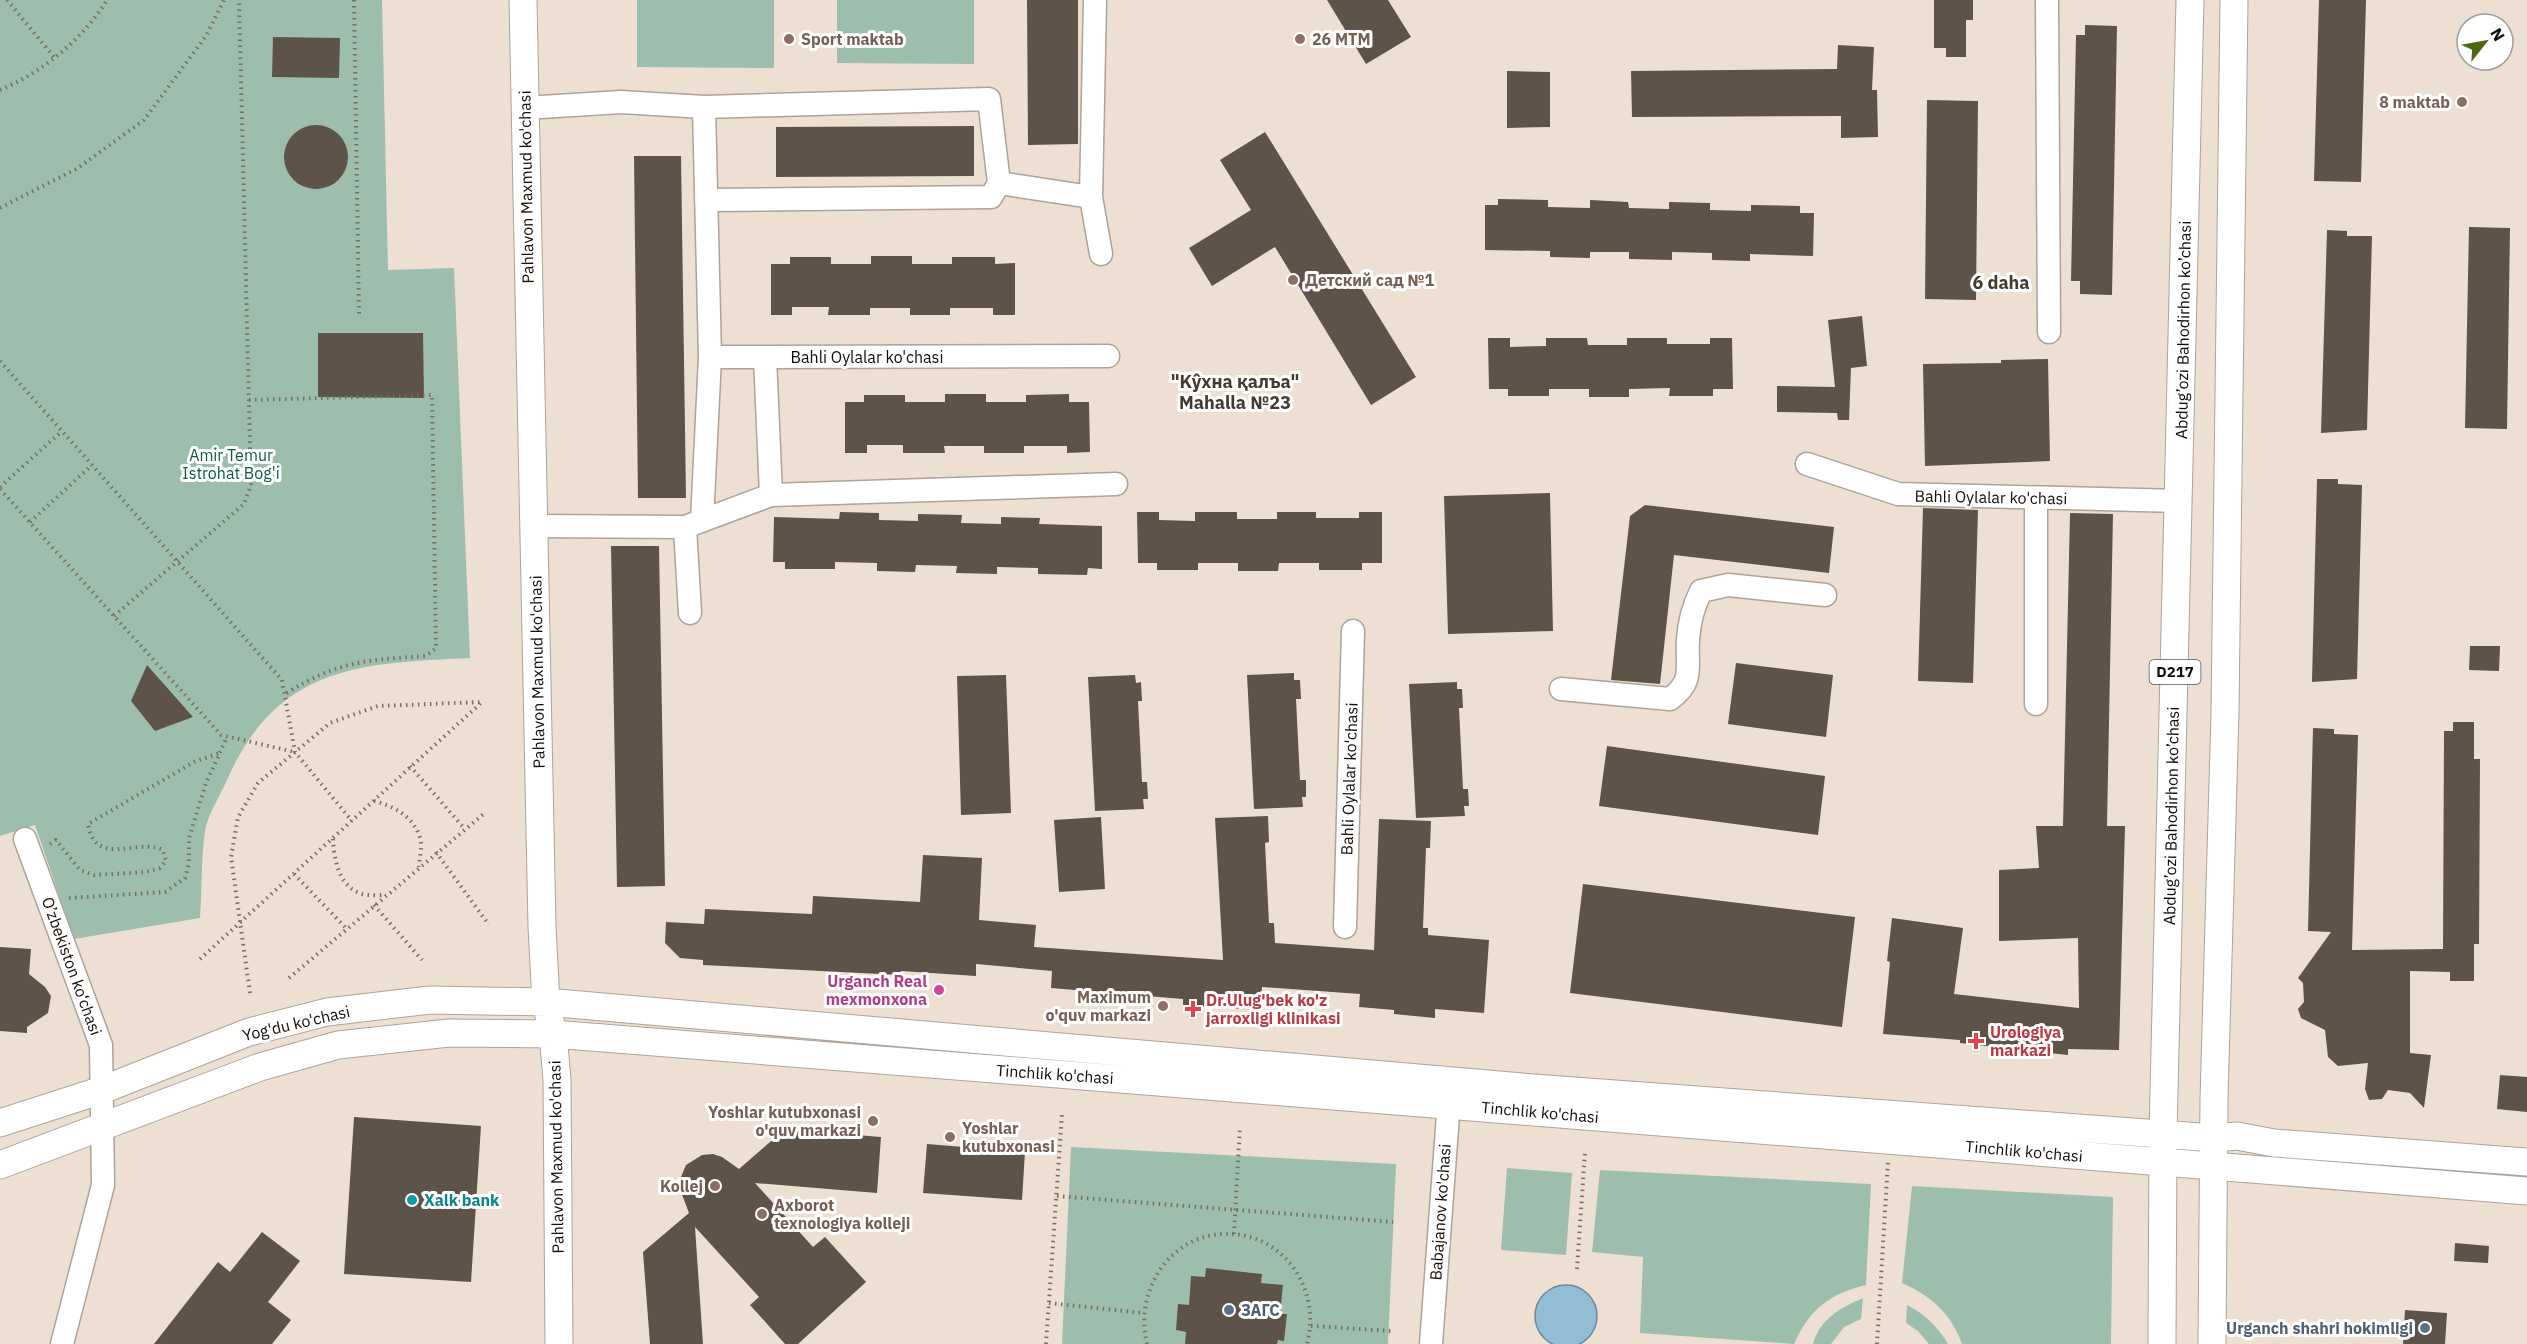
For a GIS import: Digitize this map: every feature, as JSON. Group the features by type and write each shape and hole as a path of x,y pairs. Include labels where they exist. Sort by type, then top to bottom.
{"main road":[{"name":"Pahlavon Maxmud ko'chasi","path":"523,0 534,526 558,1003 553,1034 557,1080 559,1344"},
{"name":"Abdug’ozi Bahodirhon ko’chasi","path":"2162,1344 2163,1134 2190,0"},
{"path":"2212,1344 2213,1167 2225,712 2234,0"},
{"name":"Yog'du ko'chasi","path":"0,1123 102,1090 249,1032 327,1012 430,1000 558,1003"},
{"name":"Tinchlik ko'chasi","path":"558,1003 1450,1093 1889,1140 2527,1191"},
{"name":"Yog'du ko'chasi","path":"0,1165 260,1067 338,1046 449,1033 553,1034"},
{"name":"Tinchlik ko'chasi","path":"553,1034 1450,1093 2214,1138 2237,1136 2274,1143 2527,1162"}],"street":[{"path":"1095,0 1091,197 1101,254"},
{"path":"2047,0 2049,332"},
{"path":"525,108 621,102 704,107 989,99 999,183 991,197 706,200"},
{"path":"690,613 693,524 710,357 704,107"},
{"path":"999,183 1091,197"},
{"name":"Bahli Oylalar ko'chasi","path":"710,357 1108,356"},
{"path":"765,357 771,495"},
{"name":"Bahli Oylalar ko'chasi","path":"1807,464 1898,494 2179,501"},
{"path":"534,526 693,524 771,495 1116,484"},
{"path":"2036,498 2036,704"},
{"path":"1561,689 1670,699 1683,690 1688,675 1688,640 1692,609 1701,591 1728,585 1825,595"},
{"name":"Bahli Oylalar ko'chasi","path":"1345,927 1353,631"},
{"name":"O’zbekiston ko‘chasi","path":"26,839 98,1037 102,1090 103,1185 62,1344"},
{"name":"Babajanov ko'chasi","path":"1431,1344 1450,1093"}],"path":[{"path":"7,0 54,57"},
{"path":"0,90 14,84 54,57 92,24 107,0"},
{"path":"0,208 78,168 144,120 206,36 224,0"},
{"path":"114,616 244,504 251,485 239,0"},
{"path":"354,0 359,315"},
{"path":"0,361 282,680 295,752 352,821"},
{"path":"249,400 432,395 436,648 426,656 348,664 316,675 285,694"},
{"path":"62,431 0,488 221,735 295,752"},
{"path":"30,522 92,465"},
{"path":"200,959 239,925 410,766 483,702 378,706 330,723 258,783 238,817 231,857 239,925 250,993"},
{"path":"62,894 68,898 165,892 185,878 189,863 189,837 206,783 227,736"},
{"path":"48,849 50,842 57,840 80,870 94,875 146,872 160,868 166,861 163,850 155,846 110,850 99,846 88,824 195,762 220,753"},
{"path":"410,766 464,828"},
{"path":"374,800 392,806 410,819 421,840 419,867"},
{"path":"290,978 464,828 486,812"},
{"path":"333,838 334,858 342,880 362,894 386,895"},
{"path":"436,852 489,925"},
{"path":"294,874 346,929"},
{"path":"374,905 422,960"},
{"path":"1046,1344 1062,1114"},
{"path":"1234,1234 1240,1127"},
{"path":"1877,1344 1889,1140"},
{"path":"1577,1269 1585,1152"},
{"path":"1056,1196 1393,1222"},
{"path":"1147,1344 1143,1313 1149,1287 1162,1264 1182,1247 1207,1236 1234,1234 1260,1241 1283,1255 1300,1276 1310,1301 1311,1326 1307,1344"},
{"path":"1049,1303 1143,1313"},
{"path":"1311,1326 1392,1332"}],"green space":[{"name":"Amir Temur Istrohat Bog'i","path":"0,0 382,0 388,270 454,268 470,658 392,663 358,669 326,678 297,693 270,714 247,742 211,812 205,831 200,918 74,939 35,825 0,836"},
{"path":"637,0 774,0 774,68 637,67"},
{"path":"837,0 974,0 974,64 837,63"},
{"path":"1071,1147 1396,1164 1388,1344 1062,1344"},
{"path":"1507,1168 1572,1173 1566,1255 1501,1250"},
{"path":"1600,1170 1871,1184 1866,1285 1841,1293 1822,1305 1807,1321 1794,1344 1640,1333 1643,1257 1592,1252"},
{"path":"1912,1186 2113,1197 2111,1344 1962,1344 1952,1323 1939,1307 1902,1283"},
{"path":"1863,1298 1861,1319 1844,1327 1831,1344 1813,1344 1816,1335 1832,1315"},
{"path":"1907,1305 1930,1322 1948,1344 1929,1344 1918,1331 1906,1323"}],"water":[{"path":"1566,1285 1583,1290 1588,1294 1592,1299 1597,1316 1592,1333 1588,1338 1583,1342 1566,1347 1549,1342 1544,1338 1540,1333 1535,1316 1540,1299 1544,1294 1549,1290"}],"building":[{"path":"1027,0 1078,0 1078,144 1028,145"},
{"path":"1327,0 1388,0 1411,37 1366,64"},
{"path":"1934,0 1973,0 1973,20 1966,20 1966,57 1946,57 1946,48 1934,48"},
{"path":"2319,0 2366,0 2361,182 2314,181"},
{"path":"2085,25 2117,26 2112,295 2080,294 2080,281 2071,281 2076,35 2085,35"},
{"path":"273,37 340,38 339,78 272,77"},
{"path":"1838,45 1874,47 1872,90 1877,90 1878,137 1841,138 1841,116 1632,117 1631,71 1837,69"},
{"path":"1507,71 1550,72 1550,127 1507,128"},
{"path":"1927,100 1978,101 1976,300 1925,299"},
{"path":"316,125 334,131 342,139 348,157 342,175 334,183 316,189 298,183 290,175 284,157 290,139 298,131"},
{"path":"974,126 974,176 776,177 776,127"},
{"path":"1265,132 1416,377 1371,405 1275,247 1212,286 1189,248 1251,210 1220,160"},
{"path":"634,156 681,156 686,498 638,498"},
{"path":"1498,199 1548,200 1548,207 1590,208 1590,200 1628,202 1629,208 1669,209 1669,202 1710,203 1710,210 1751,211 1751,205 1800,206 1800,213 1814,213 1813,256 1750,254 1750,261 1712,260 1712,253 1672,252 1672,260 1629,259 1629,252 1590,252 1590,258 1550,257 1550,251 1485,250 1485,205 1498,205"},
{"path":"2469,227 2510,228 2507,429 2465,428"},
{"path":"2327,230 2347,231 2347,236 2372,236 2367,430 2321,433"},
{"path":"871,256 912,256 912,264 952,264 952,257 995,257 995,264 1015,263 1015,315 993,315 993,308 950,308 950,315 910,315 910,308 870,308 870,315 828,315 829,307 792,307 792,315 771,315 771,264 790,264 790,257 831,257 831,264 871,264"},
{"path":"1862,316 1867,366 1851,368 1849,420 1838,420 1837,413 1777,412 1777,386 1835,387 1828,320"},
{"path":"318,333 423,333 424,398 318,397"},
{"path":"1488,338 1510,338 1510,347 1546,346 1546,338 1587,338 1588,345 1627,345 1627,338 1667,338 1667,344 1710,344 1710,338 1732,338 1733,389 1713,389 1713,396 1669,396 1670,388 1629,389 1629,397 1589,397 1589,389 1549,389 1549,396 1508,396 1508,389 1489,389"},
{"path":"2048,359 2050,461 1925,466 1923,364 2001,363 2001,360"},
{"path":"945,394 986,394 986,402 1026,402 1026,395 1069,394 1069,402 1089,402 1090,452 1067,453 1067,446 1024,446 1024,453 984,453 984,446 944,446 945,453 903,453 903,445 867,445 867,453 845,453 845,402 864,402 864,395 905,395 905,402 945,402"},
{"path":"2317,479 2338,479 2338,484 2362,485 2357,679 2312,682"},
{"path":"1550,493 1553,631 1448,634 1444,496"},
{"path":"1645,505 1834,527 1829,573 1674,555 1660,684 1611,680 1630,516"},
{"path":"1923,508 1978,510 1973,683 1918,681"},
{"path":"840,512 879,513 879,520 918,521 918,514 962,515 961,523 1001,524 1001,517 1040,518 1039,524 1102,526 1102,569 1088,568 1087,575 1038,574 1038,568 997,567 997,574 956,573 957,566 916,565 915,572 877,571 877,563 835,562 835,569 785,569 785,562 773,562 774,517 839,519"},
{"path":"1137,512 1159,512 1159,520 1195,521 1195,512 1237,512 1237,519 1277,519 1277,512 1316,512 1316,518 1359,518 1359,512 1382,512 1382,563 1362,563 1362,570 1319,570 1319,563 1279,563 1278,571 1238,571 1238,563 1198,563 1198,570 1157,570 1157,563 1138,563"},
{"path":"2070,513 2113,514 2107,826 2125,826 2119,1050 2068,1049 2068,1055 1960,1043 1960,1040 1883,1034 1892,918 1963,928 1954,994 2079,1008 2078,938 1999,941 1999,870 2039,868 2036,826 2063,826"},
{"path":"611,546 659,546 665,886 617,887"},
{"path":"2470,646 2500,646 2499,671 2469,670"},
{"path":"1736,663 1833,675 1826,737 1728,724"},
{"path":"147,665 193,717 155,731 131,701"},
{"path":"1294,673 1294,680 1300,680 1301,699 1296,699 1300,780 1306,780 1306,797 1302,797 1303,807 1254,809 1247,675"},
{"path":"1006,675 1011,813 961,815 957,676"},
{"path":"1135,675 1136,683 1141,682 1142,701 1138,701 1142,782 1147,782 1148,799 1143,799 1144,809 1095,811 1088,677"},
{"path":"1457,682 1457,689 1462,689 1463,708 1459,708 1463,789 1468,789 1469,806 1464,806 1465,816 1416,818 1409,684"},
{"path":"2453,722 2474,722 2474,759 2480,759 2479,944 2474,944 2474,981 2450,981 2450,972 2410,971 2410,1053 2431,1055 2424,1108 2410,1093 2388,1090 2382,1099 2369,1100 2365,1089 2368,1063 2338,1066 2328,1057 2325,1030 2301,1018 2298,1009 2304,1002 2303,983 2298,978 2331,932 2308,931 2313,728 2334,729 2334,734 2358,735 2352,950 2443,949 2444,731 2453,731"},
{"path":"1607,746 1825,776 1818,835 1599,806"},
{"path":"1268,816 1269,842 1265,843 1269,923 1274,923 1275,943 1374,950 1379,819 1431,821 1430,848 1426,848 1423,928 1428,928 1428,935 1489,940 1484,1013 1435,1009 1435,1018 1394,1014 1394,1010 1359,1007 1360,994 1262,987 1261,1010 1183,1005 1183,999 1051,988 1052,971 976,964 976,976 901,971 900,975 703,965 703,960 680,958 665,943 666,922 704,924 705,909 812,914 813,896 920,902 923,855 982,858 979,920 1036,925 1034,947 1223,960 1215,818"},
{"path":"1101,817 1105,889 1059,892 1054,820"},
{"path":"1583,884 1855,917 1842,1027 1570,993"},
{"path":"0,947 31,949 29,974 45,987 51,996 48,1013 27,1027 27,1033 0,1031"},
{"path":"2500,1075 2527,1077 2527,1112 2497,1109"},
{"name":"Xalk bank","path":"354,1117 481,1126 471,1282 344,1274"},
{"path":"785,1129 881,1137 877,1193 755,1183 813,1247 825,1237 866,1282 798,1344 785,1344 750,1305 759,1297 695,1227 703,1344 650,1344 643,1252 689,1213 678,1184 686,1165 702,1155 713,1154 722,1157 739,1169"},
{"path":"927,1144 1025,1152 1022,1200 923,1193"},
{"path":"262,1232 300,1261 268,1302 291,1320 272,1344 154,1344 218,1262 230,1272"},
{"path":"2455,1243 2489,1246 2488,1263 2454,1261"},
{"name":"ЗАГС","path":"1206,1268 1262,1274 1261,1283 1283,1285 1280,1314 1287,1314 1284,1341 1278,1340 1277,1344 1185,1344 1186,1332 1176,1330 1178,1304 1189,1305 1191,1276 1205,1277"},
{"name":"Urganch shahri hokimligi","path":"2405,1310 2447,1313 2445,1344 2403,1344"}],"place":[{"name":"Sport maktab","path":"789,39"},
{"name":"26 MTM","path":"1300,39"},
{"name":"8 maktab","path":"2462,102"},
{"name":"Детский сад №1","path":"1293,280"},
{"name":"Urganch Real mexmonxona","path":"939,990"},
{"name":"Maximum o'quv markazi","path":"1163,1006"},
{"name":"Dr.Ulug'bek ko'z jarroxligi klinikasi","path":"1193,1009"},
{"name":"Urologiya markazi","path":"1976,1041"},
{"name":"Yoshlar kutubxonasi o'quv markazi","path":"873,1121"},
{"name":"Yoshlar kutubxonasi","path":"950,1137"},
{"name":"Kollej","path":"715,1186"},
{"name":"Xalk bank","path":"412,1200"},
{"name":"Axborot texnologiya kolleji","path":"762,1214"},
{"name":"ЗАГС","path":"1229,1310"},
{"name":"Urganch shahri hokimligi","path":"2425,1328"}],"district":[{"name":"6 daha","path":"2001,283"},
{"name":"\"Kŷхна қалъа\" Mahalla №23","path":"1235,392"}]}
